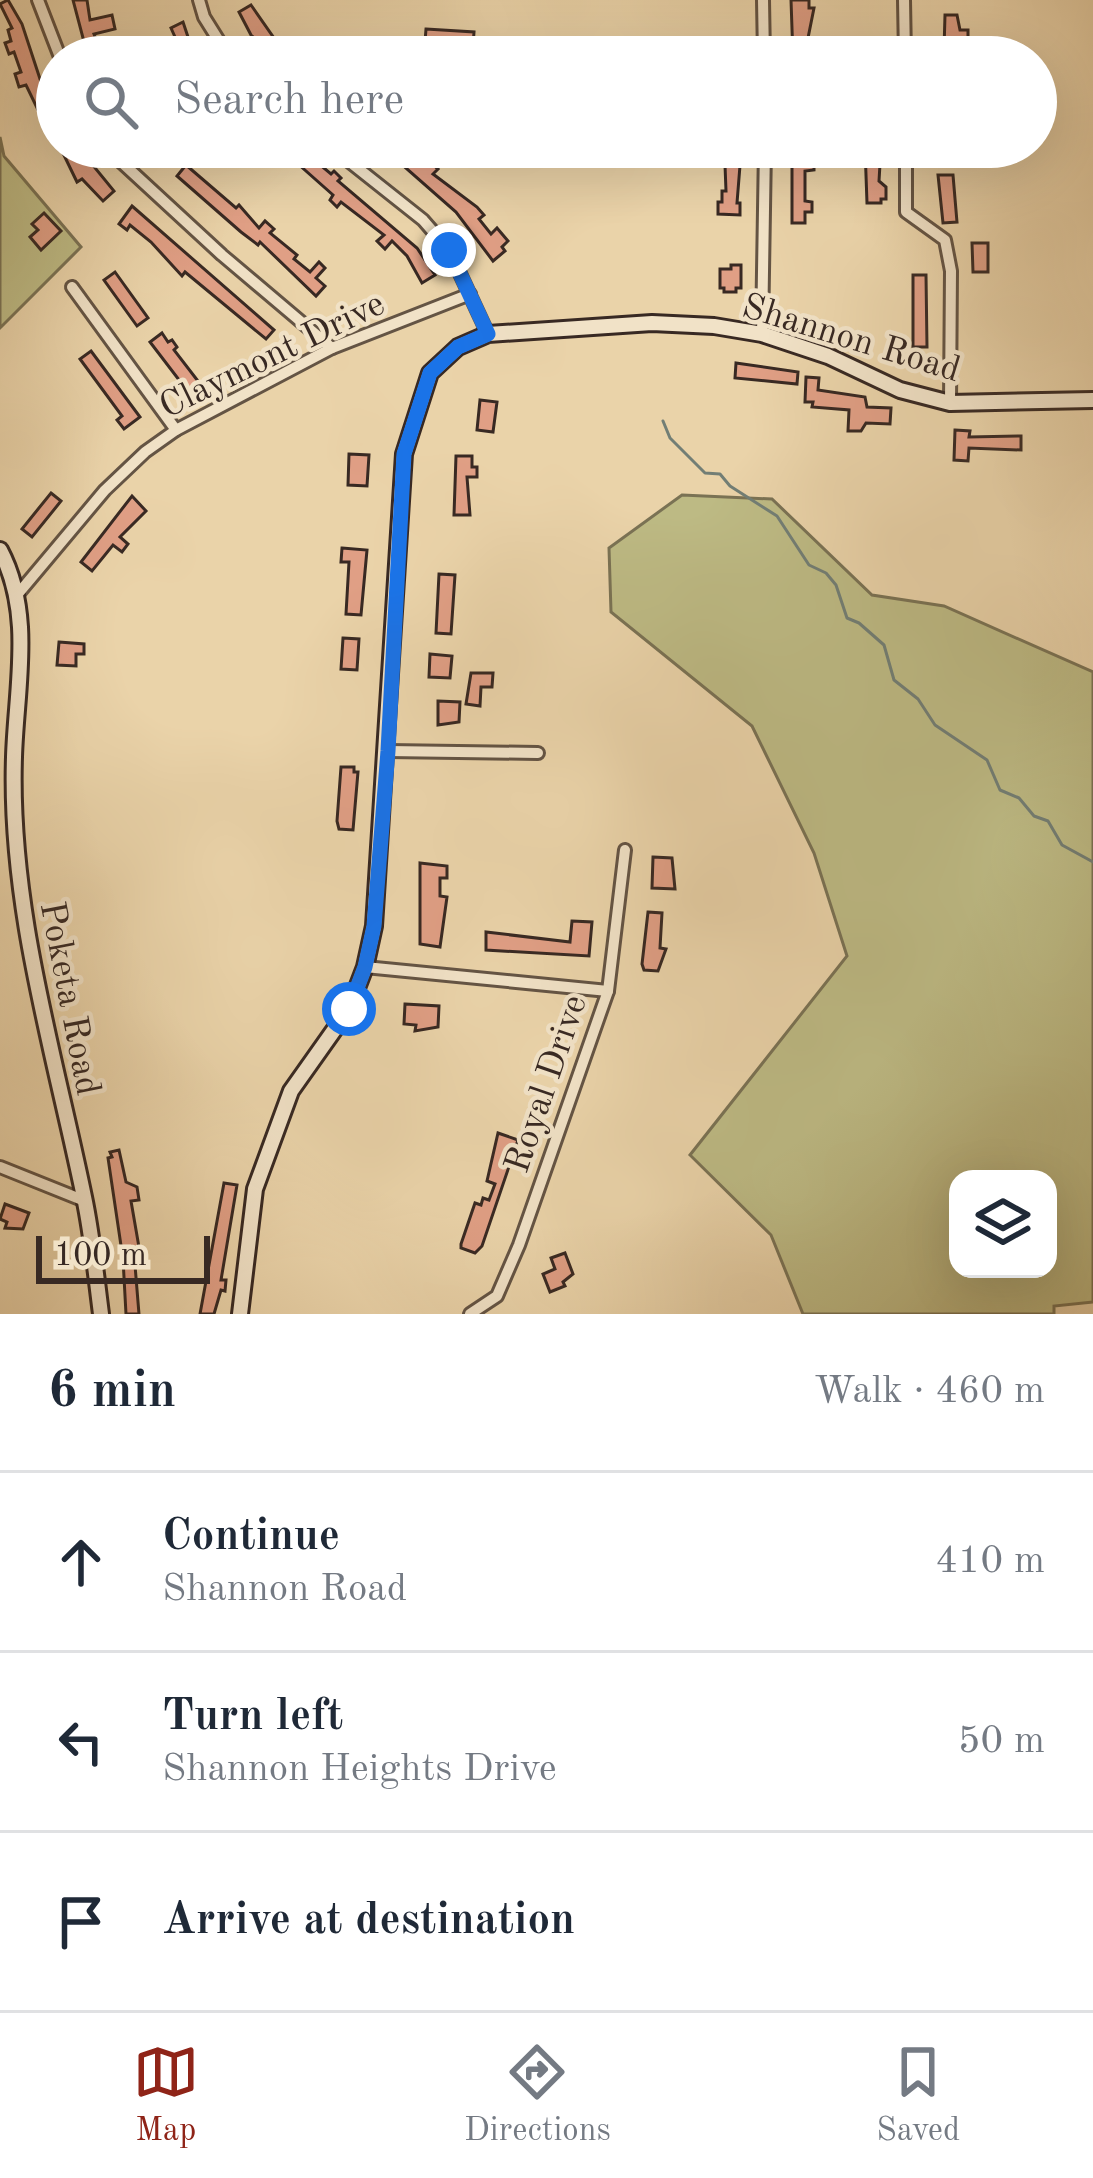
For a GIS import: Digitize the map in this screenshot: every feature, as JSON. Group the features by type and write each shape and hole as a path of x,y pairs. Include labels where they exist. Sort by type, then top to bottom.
{"street":[{"path":"38,0 52,36"},
{"path":"199,0 216,36"},
{"path":"763,0 764,36"},
{"path":"904,0 905,36"},
{"path":"128,168 332,348"},
{"path":"358,168 424,220 449,250 488,334"},
{"path":"762,334 765,168"},
{"path":"906,168 906,212 945,240 951,271 950,403"},
{"path":"72,287 176,430"},
{"name":"Claymont Drive","path":"17,595 105,490 176,430 332,348 470,294"},
{"name":"Shannon Road","path":"240,1314 255,1189 291,1091 349,1009 374,926 404,454 430,373 458,347 488,334 652,323 762,334 828,356 900,390 950,403 1093,400"},
{"name":"Poketa Road","path":"0,550 17,595 20,634 14,757 17,871 85,1201 101,1314"},
{"path":"388,751 538,753"},
{"name":"Royal Drive","path":"470,1314 497,1296 608,991 625,850"},
{"path":"365,967 608,991"},
{"path":"0,1168 85,1201"}],"shaded area":[{"path":"0,137 4,156 81,247 0,328"},
{"path":"682,495 772,499 872,595 944,606 1093,672 1093,1302 1054,1306 1054,1314 803,1314 771,1235 690,1155 847,956 814,853 752,726 611,612 609,548"}],"building":[{"path":"8,0 22,24 36,67 36,106 26,85 19,87 15,74 21,72 5,43 11,41 8,30 12,28 0,4"},
{"path":"73,0 87,0 90,20 112,15 115,29 82,36"},
{"path":"791,0 809,0 809,8 814,8 808,36 792,36"},
{"path":"251,5 273,36 252,36 239,12"},
{"path":"945,15 957,15 960,30 968,30 968,36 944,36"},
{"path":"183,22 188,36 175,36 171,28"},
{"path":"426,29 474,32 474,36 425,36"},
{"path":"70,168 95,168 114,191 103,201 82,179 77,182"},
{"path":"189,168 236,208 239,205 259,228 265,221 274,229 270,233 310,272 319,262 325,268 316,278 325,286 316,296 260,242 241,232 177,176"},
{"path":"303,168 334,171 341,178 338,181 417,248 435,275 422,283 392,241 385,249 377,241 384,235 341,202 337,207 330,200 333,195"},
{"path":"406,168 437,168 433,174 477,207 484,215 479,219 491,234 497,228 508,241 502,247 505,251 493,261 456,212"},
{"path":"725,168 740,168 740,215 718,214 718,202 726,191"},
{"path":"792,168 814,168 805,171 805,201 812,202 812,212 805,212 805,223 792,223"},
{"path":"866,168 880,168 886,199 867,203"},
{"path":"938,175 953,175 957,222 943,223"},
{"path":"132,206 274,330 266,339 185,272 182,276 130,225 127,230 119,224"},
{"path":"44,213 61,231 41,250 30,237 38,230 32,224"},
{"path":"972,243 988,243 988,272 973,272"},
{"path":"731,265 741,265 741,288 724,292 720,269 731,269"},
{"path":"115,272 148,318 137,326 104,280"},
{"path":"913,275 926,275 927,347 913,347"},
{"path":"162,333 168,342 172,340 174,350 201,385 189,393 150,342"},
{"path":"91,351 140,417 124,429 117,420 122,416 80,359"},
{"path":"736,363 798,372 797,384 735,378"},
{"path":"806,377 819,378 818,390 865,397 867,407 891,408 890,424 866,423 861,431 848,431 849,410 812,407 813,402 805,402"},
{"path":"480,400 497,402 493,432 477,430"},
{"path":"955,430 970,431 969,437 1021,436 1021,450 969,448 968,461 954,460"},
{"path":"349,454 369,455 367,486 348,485"},
{"path":"456,456 472,456 472,467 477,467 477,477 467,477 470,515 454,515"},
{"path":"51,493 61,501 32,537 22,529"},
{"path":"132,496 146,511 120,537 128,544 122,552 113,545 92,571 81,562"},
{"path":"342,548 367,550 361,615 346,614 349,562 341,562"},
{"path":"439,574 455,575 451,634 436,633"},
{"path":"343,638 359,639 357,670 341,669"},
{"path":"59,642 84,644 84,654 76,654 76,666 57,665"},
{"path":"430,654 452,656 450,678 429,677"},
{"path":"471,673 493,673 492,687 481,687 480,706 466,704"},
{"path":"438,701 460,702 459,722 438,725"},
{"path":"341,767 354,767 358,772 353,830 339,829 337,821"},
{"path":"653,857 672,858 675,889 652,888"},
{"path":"420,863 447,866 447,878 440,878 440,896 447,897 440,947 420,944"},
{"path":"648,912 662,913 660,948 666,949 658,971 644,970 642,964"},
{"path":"572,921 592,922 589,956 486,950 486,932 570,942"},
{"path":"405,1004 439,1006 438,1027 415,1031 416,1025 404,1024"},
{"path":"498,1133 518,1140 482,1246 475,1253 461,1244 475,1203 489,1200 495,1184 487,1181"},
{"path":"119,1150 126,1182 137,1187 139,1200 131,1201 140,1253 134,1253 139,1314 126,1314 108,1158 110,1152"},
{"path":"224,1183 237,1185 221,1280 226,1280 225,1291 221,1290 214,1314 200,1314"},
{"path":"5,1204 29,1213 23,1229 5,1228 7,1222 0,1219"},
{"path":"565,1253 573,1274 563,1282 565,1286 550,1292 543,1274 555,1269 551,1258"}],"waterway":[{"path":"663,421 670,438 705,473 720,474 730,486 777,516 809,565 826,573 836,585 847,618 884,645 894,680 918,699 935,725 987,760 1000,790 1048,821 1062,845 1093,862"}],"route":[{"path":"349,1009 374,926 404,454 430,373 458,347 488,334 449,250"}]}
